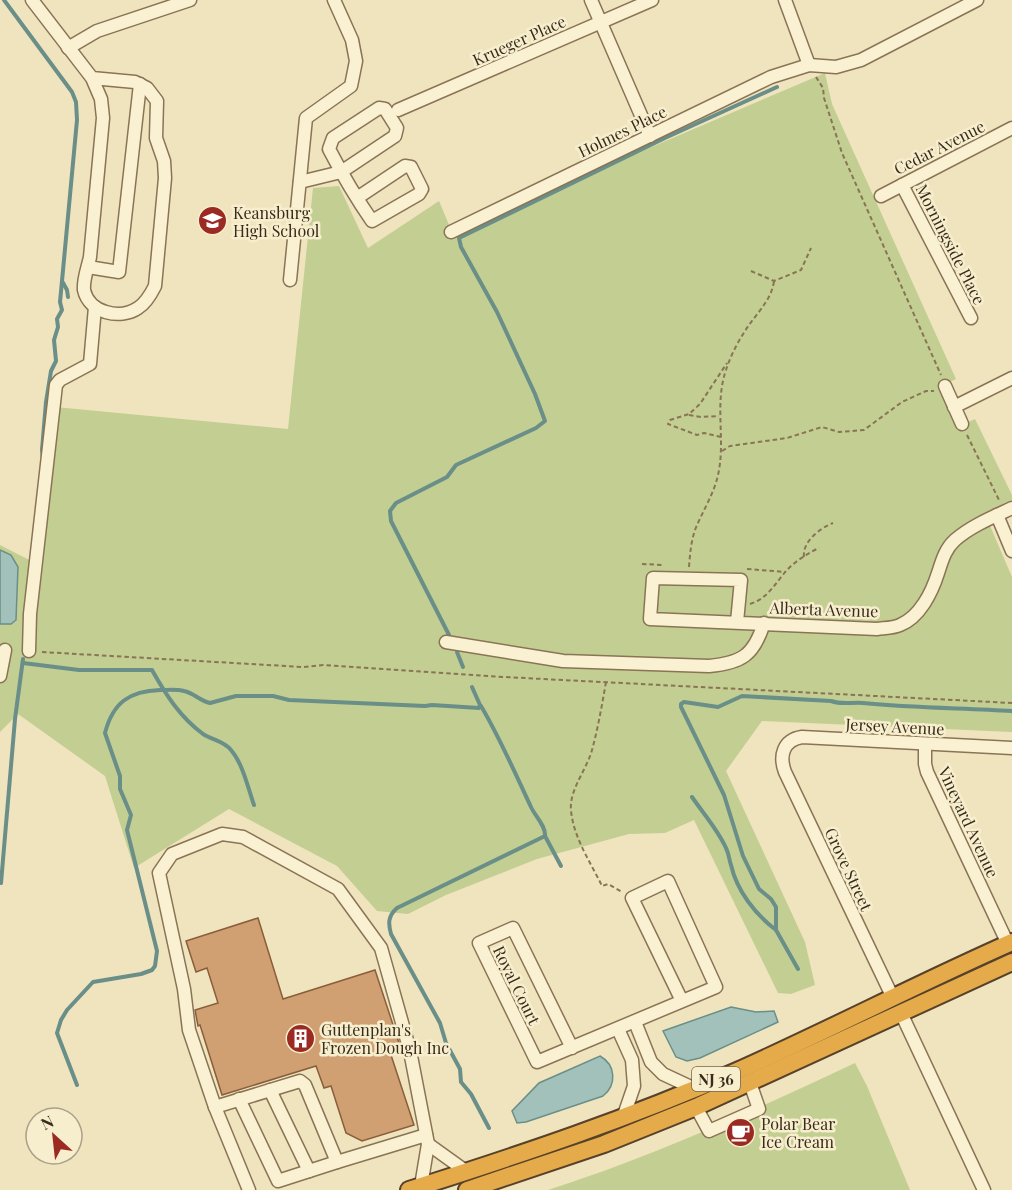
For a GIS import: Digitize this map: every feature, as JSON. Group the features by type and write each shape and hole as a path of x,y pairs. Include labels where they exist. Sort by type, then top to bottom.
{"highway":[{"name":"NJ 36","path":"467,1190 604,1144 750,1083 897,1006 1010,943"},
{"name":"NJ 36","path":"415,1188 623,1118 897,1006 1012,962"}],"street":[{"path":"32,0 92,78 101,99 103,118 90,257 84,291 92,304 113,315 128,313 138,308 148,299 155,286 165,177 164,161 156,138 157,101 147,88 135,82 92,78"},
{"path":"68,48 97,31 190,0"},
{"path":"290,280 306,118 351,86 356,61 352,40 334,0"},
{"path":"591,0 650,136"},
{"name":"Krueger Place","path":"398,110 652,0"},
{"path":"785,0 811,65"},
{"name":"Holmes Place","path":"451,232 771,77 811,65 836,67 861,60 977,0"},
{"path":"88,267 119,272 140,84"},
{"path":"300,182 341,172 395,136 398,128 385,109 379,108 333,138 329,149 341,172 357,198 372,221 419,194 422,189 411,167 405,166 357,198"},
{"name":"Cedar Avenue","path":"880,196 1012,128"},
{"name":"Morningside Place","path":"902,185 971,318"},
{"path":"29,651 30,614 56,385 60,380 90,364 96,307"},
{"path":"954,406 1012,378"},
{"path":"946,389 962,424"},
{"path":"1004,512 1012,551"},
{"name":"Alberta Avenue","path":"739,606 741,580 653,578 650,620 877,629 900,626 913,618 924,604 944,555 954,541 977,525 1004,512"},
{"path":"737,622 739,606"},
{"path":"446,642 563,661 709,666 732,662 746,655 759,641 764,623"},
{"path":"0,676 5,650"},
{"name":"Jersey Avenue","path":"783,752 788,742 802,737 1012,748"},
{"name":"Vineyard Avenue","path":"925,744 927,772 1010,943"},
{"name":"Grove Street","path":"783,752 782,764 785,772 984,1190"},
{"path":"249,1190 214,1107 189,1030 184,989 159,873 172,854 222,834 243,837 338,889 381,948 410,1051 427,1139 415,1188"},
{"name":"Royal Court","path":"572,1048 513,928 479,943 537,1062 572,1048 635,1022 716,987 668,881 632,898"},
{"path":"632,898 682,1001"},
{"path":"635,1022 651,1062 663,1074 693,1088"},
{"path":"618,1029 632,1060 633,1086 623,1118"},
{"path":"214,1107 300,1081 306,1085 337,1162"},
{"path":"696,1107 709,1131 759,1108 750,1083"},
{"path":"270,1090 309,1171"},
{"path":"239,1100 278,1181 337,1162 427,1139"},
{"path":"427,1139 467,1172"}],"path":[{"path":"722,451 730,446 786,438 822,427 838,432 864,430 902,402 926,391 946,389 918,320 842,153 824,98 823,88 811,65"},
{"path":"751,271 774,281 801,270 811,248"},
{"path":"720,437 704,433 697,435 668,424 670,420 686,415 700,404 768,298 774,281"},
{"path":"689,567 695,530 718,477 722,451 719,416 725,372 730,358"},
{"path":"686,415 719,416"},
{"path":"962,424 1004,512"},
{"path":"804,557 805,549 813,536 826,525 833,523"},
{"path":"739,606 754,603 762,598 791,566 819,548"},
{"path":"29,651 1012,703"},
{"path":"606,682 592,752 570,804 583,848 602,886 608,884 632,898"}],"green space":[{"path":"825,73 832,104 956,379 939,387 956,427 975,419 1012,495 1012,500 985,514 1012,577 1012,732 762,721 726,771 805,942 815,985 791,994 778,993 694,820 665,833 629,834 537,859 446,895 408,914 377,911 337,866 229,809 134,868 105,776 18,714 0,732 0,545 39,565 55,407 288,429 313,188 339,186 368,248 439,201 452,232"},
{"path":"855,1063 867,1086 910,1190 548,1190 665,1147 742,1115"}],"water":[{"path":"0,550 11,555 18,567 16,620 11,624 0,624"},
{"path":"731,1007 756,1012 774,1011 778,1022 700,1058 687,1061 676,1057 663,1031"},
{"path":"600,1056 609,1064 613,1075 611,1086 603,1096 517,1123 512,1111 539,1083"}],"building":[{"name":"Guttenplan's Frozen Dough Inc","path":"258,918 283,999 375,970 401,1049 390,1052 414,1125 362,1141 346,1133 331,1086 324,1088 316,1066 222,1095 200,1025 198,1026 195,1010 218,1003 207,968 196,972 186,941"},
{"name":"Polar Bear Ice Cream","path":"746,1124 751,1137 735,1144 730,1131"}],"waterway":[{"path":"4,0 72,92 76,102 77,120 62,281 68,297"},
{"path":"449,635 391,521 390,511 396,503 447,477 456,465 536,428 545,421 497,312 461,247 459,238 665,138 777,87"},
{"path":"43,458 46,402 51,371 56,361 54,340 58,327 57,319 62,310 60,302 62,281"},
{"path":"457,652 463,667"},
{"path":"1,883 15,719 23,659"},
{"path":"23,663 79,670 152,670 180,713 203,734 231,750 242,769 254,805"},
{"path":"77,1085 57,1033 61,1020 67,1010 93,982 152,970 155,966 157,951 127,830 131,815 120,789 120,776 105,733 108,722 118,706 124,700 140,693 181,690 210,703 236,696 273,696 289,700 479,708 480,705 472,687"},
{"path":"798,969 776,930 776,907 771,899 759,889 743,856 724,795 681,704 684,702 718,707 742,696 1012,711"},
{"path":"481,706 542,825 545,836 397,908 390,917 389,923 391,934 440,1023 446,1043 460,1069 461,1082 471,1094 489,1128"},
{"path":"692,797 723,841 742,893 761,917 776,930"},
{"path":"545,836 561,866"}],"place":[{"name":"Keansburg High School","path":"212,221"},
{"name":"Guttenplan's Frozen Dough Inc","path":"300,1038"},
{"name":"Polar Bear Ice Cream","path":"740,1132"}]}
